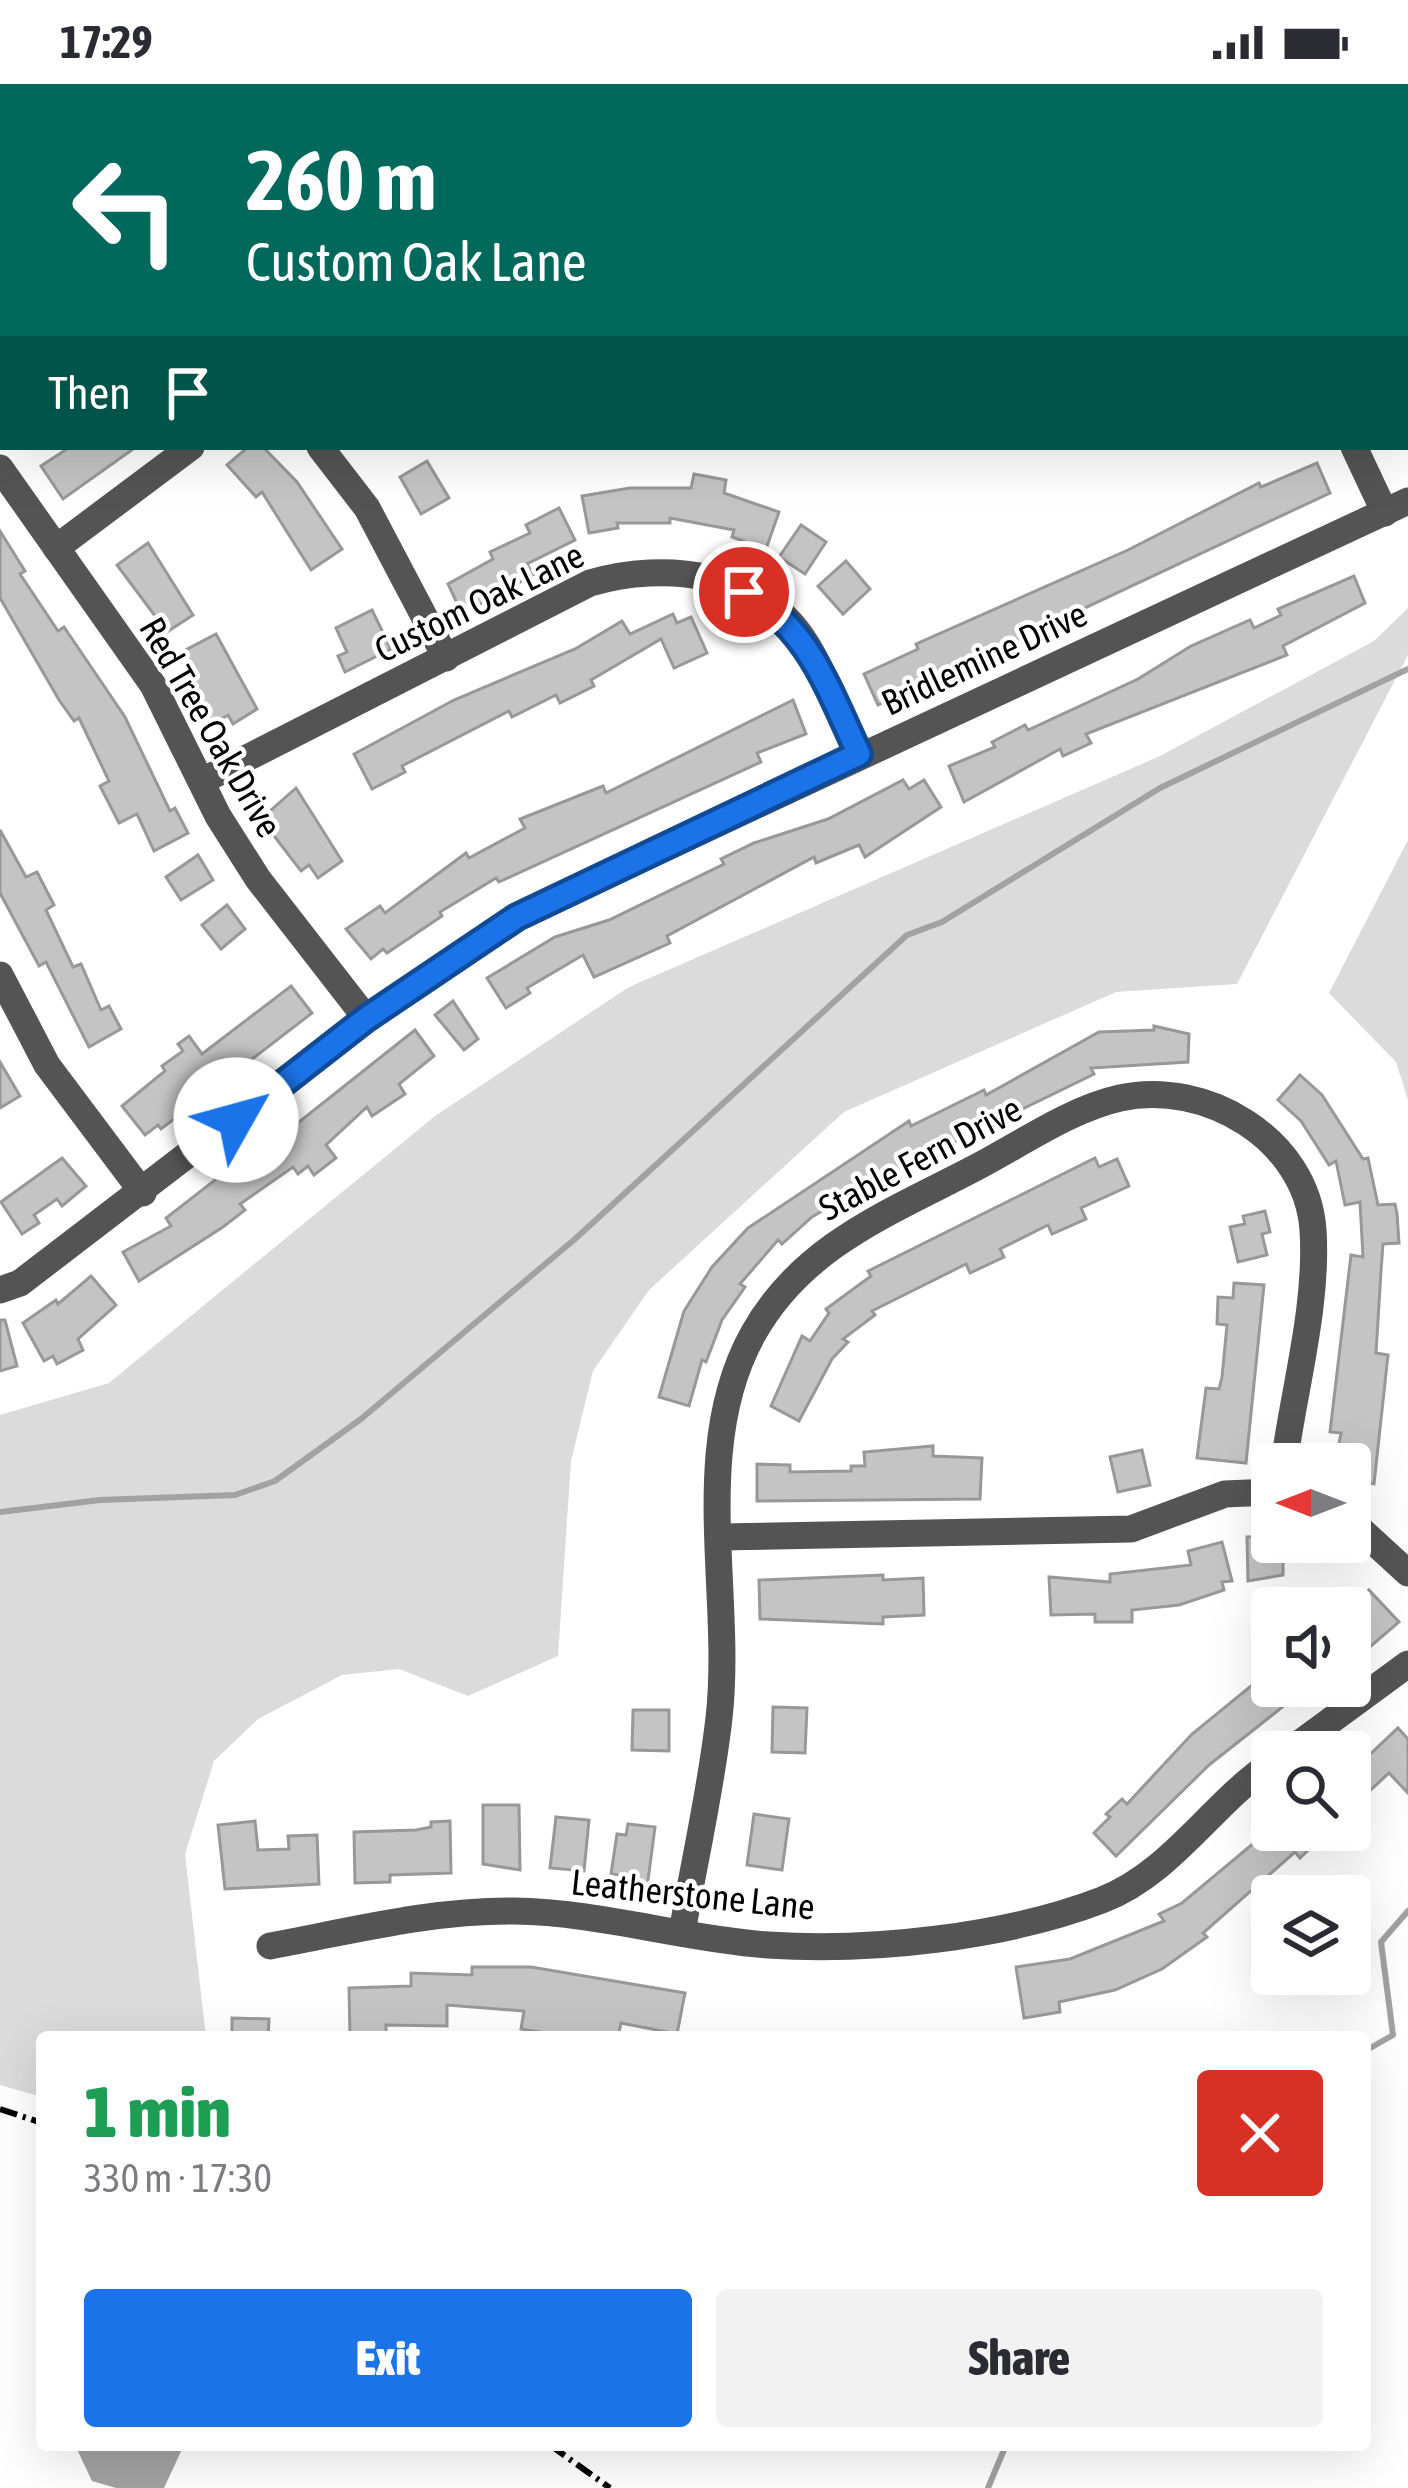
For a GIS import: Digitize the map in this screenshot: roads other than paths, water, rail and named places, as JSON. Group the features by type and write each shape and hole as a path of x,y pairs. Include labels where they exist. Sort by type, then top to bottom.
{"street":[{"path":"56,548 187,450"},
{"path":"322,450 367,508 446,658"},
{"path":"1356,450 1396,507"},
{"name":"Red Tree Oak Drive","path":"0,468 153,685 258,879 367,1018"},
{"name":"Bridlemine Drive","path":"0,1290 20,1283 367,1018 517,917 1396,507"},
{"name":"Custom Oak Lane","path":"202,781 590,583 628,572 681,571 718,579 770,606 806,642 859,754"},
{"path":"0,975 47,1065 142,1193"},
{"name":"Stable Fern Drive","path":"682,1933 720,1716 720,1450 729,1394 752,1335 789,1279 832,1243 1119,1098 1175,1095 1230,1112 1263,1133 1303,1189 1313,1228 1287,1443"},
{"path":"720,1537 1131,1529 1225,1494 1251,1493"},
{"path":"1371,1539 1408,1573"},
{"path":"1319,1731 1385,1686 1408,1664"},
{"name":"Leatherstone Lane","path":"270,1946 453,1913 496,1912 767,1945 857,1945 953,1934 1106,1899 1155,1869 1251,1782"}],"waterway":[{"path":"0,1512 100,1500 235,1495 275,1481 361,1419 575,1239 907,935 942,922 1160,788 1408,669"},
{"path":"1371,2048 1393,2035 1381,1942 1408,1911"},
{"path":"988,2488 1003,2451"}],"railway":[{"path":"0,2109 36,2121"},
{"path":"558,2451 610,2488"}]}
